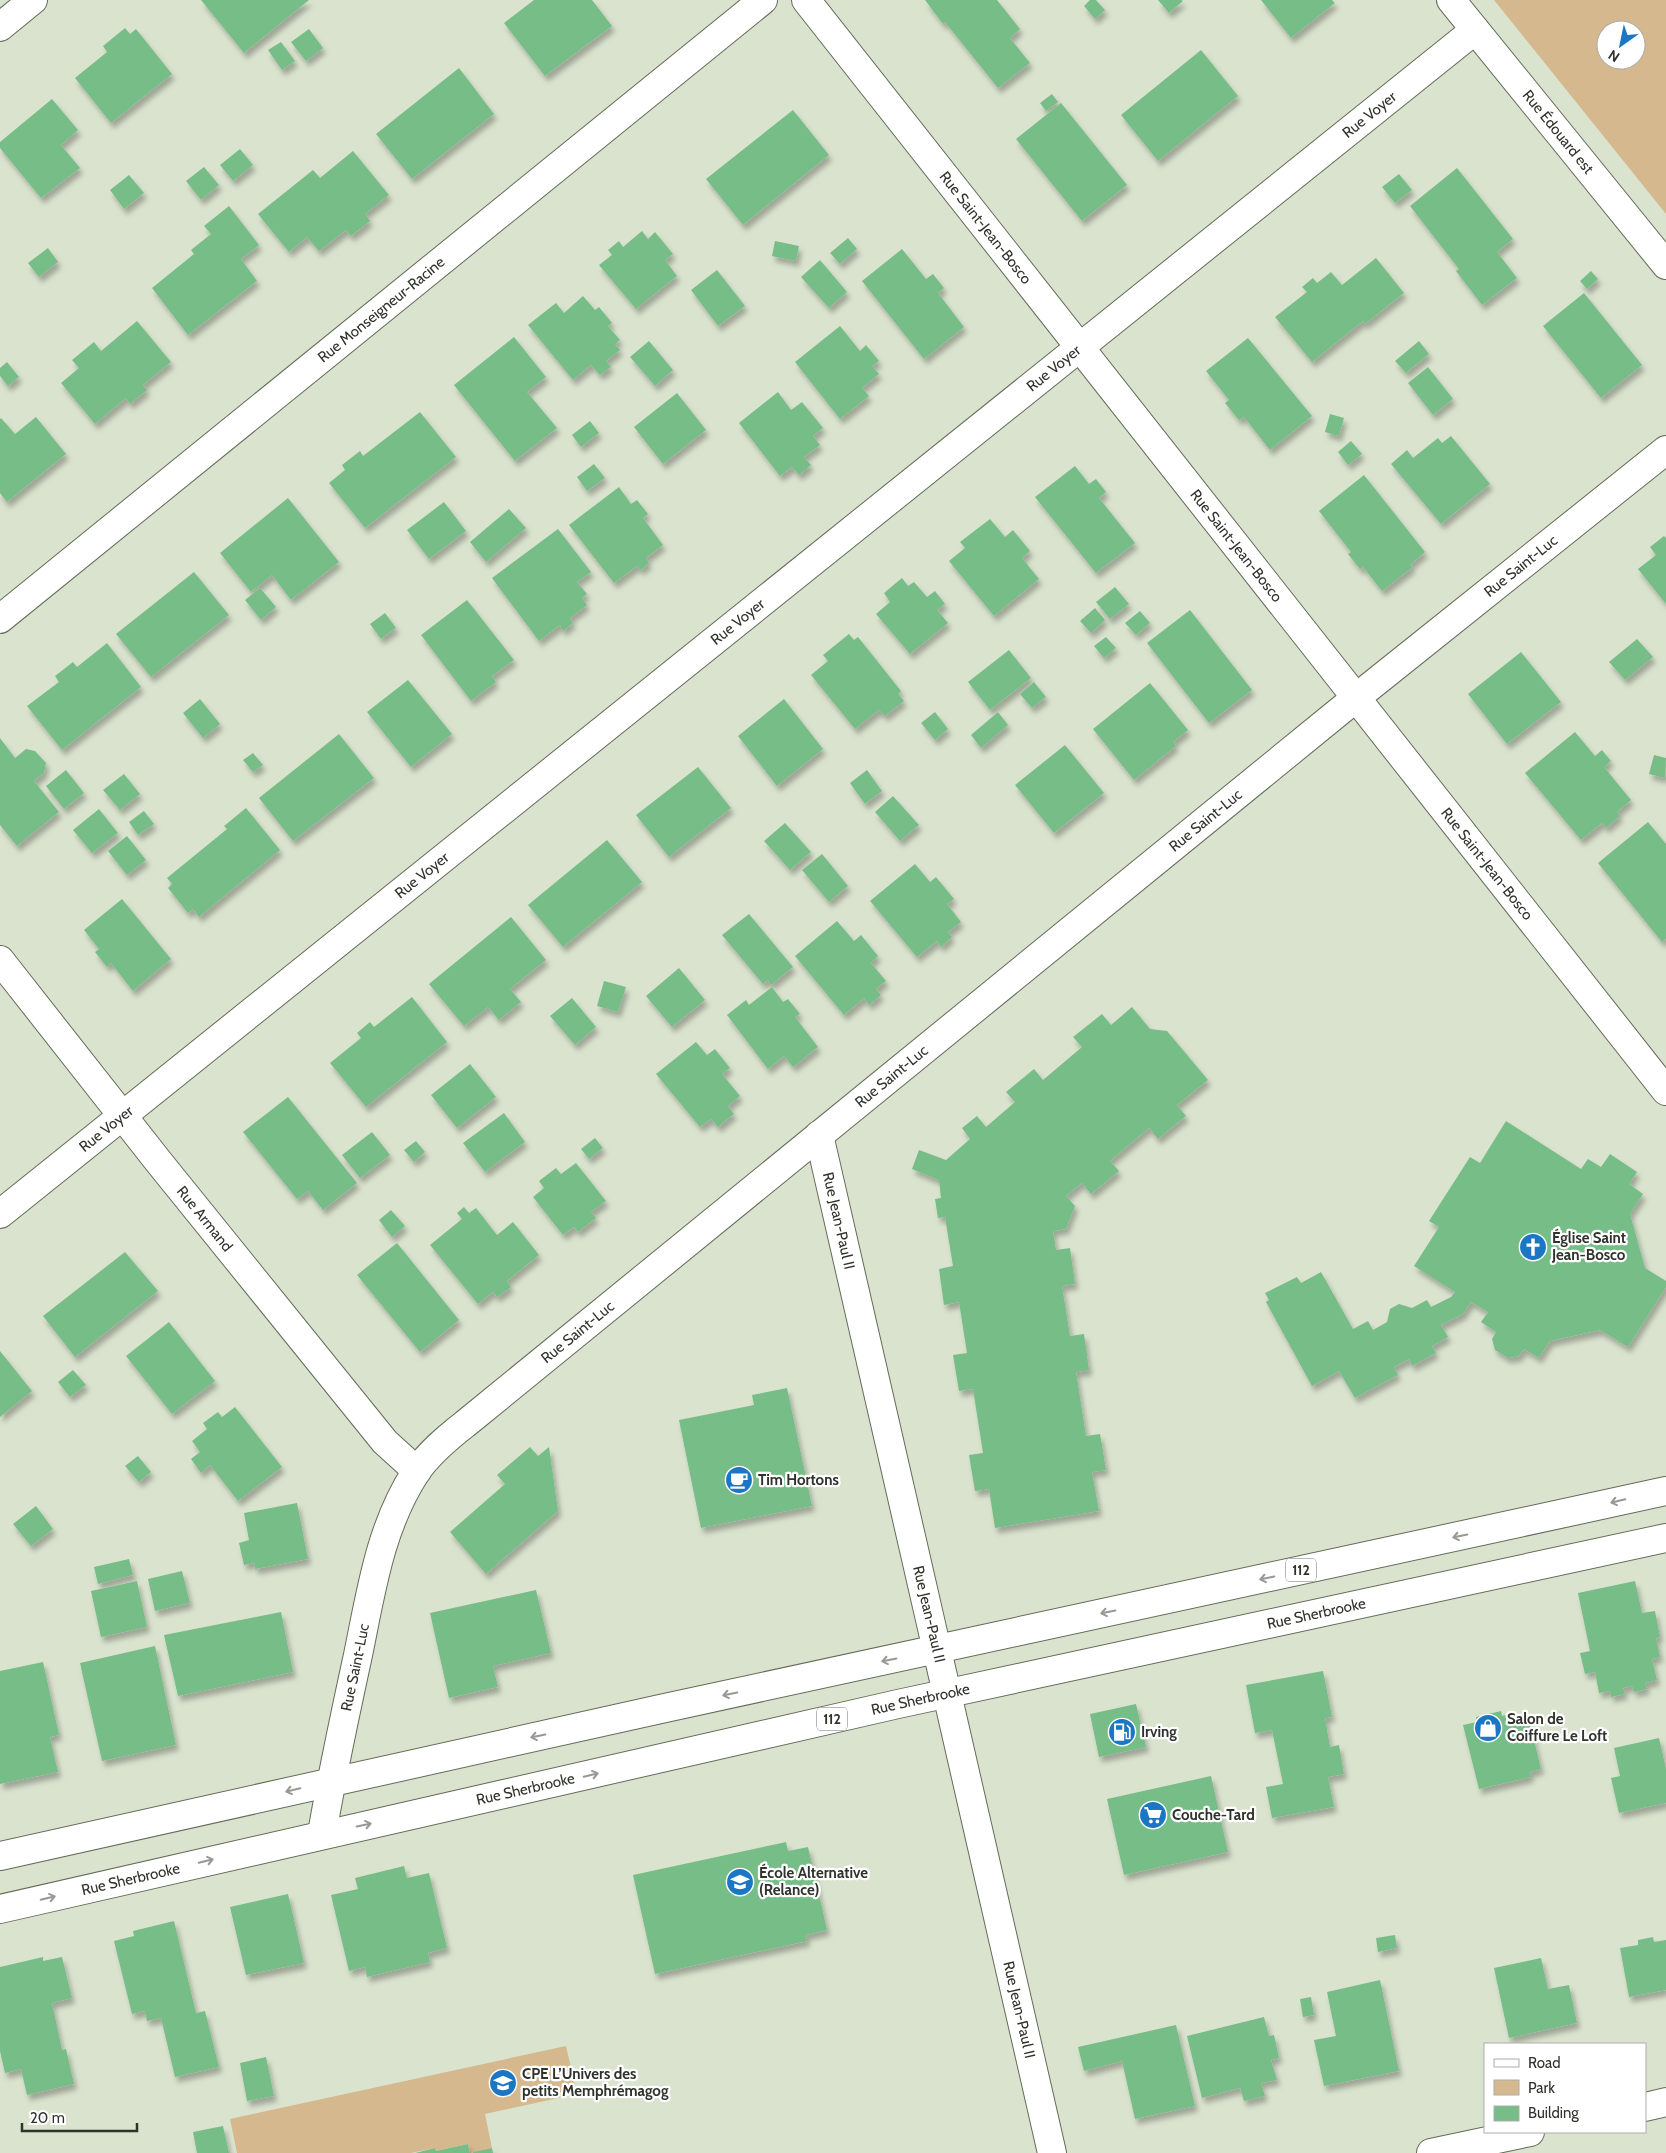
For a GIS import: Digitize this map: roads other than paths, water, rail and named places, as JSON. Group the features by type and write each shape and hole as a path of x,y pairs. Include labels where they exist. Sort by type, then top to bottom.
{"street":[{"path":"0,26 33,0"},
{"name":"Rue Monseigneur-Racine","path":"0,619 763,0"},
{"name":"Rue Saint-Jean-Bosco","path":"806,0 1081,346 1666,1091"},
{"name":"Rue Édouard est","path":"1451,0 1666,265"},
{"name":"Rue Voyer","path":"0,1214 1475,30"},
{"name":"Rue Saint-Luc","path":"322,1834 331,1782 384,1538 404,1492 417,1471 453,1434 819,1134 1357,697 1666,450"},
{"name":"Rue Armand","path":"0,960 121,1115 385,1442 417,1471"},
{"name":"Rue Jean-Paul II","path":"819,1134 1052,2153"},
{"name":"112","path":"0,1856 1666,1491"},
{"name":"Rue Sherbrooke","path":"0,1909 322,1834 500,1796 947,1694 1666,1538"},
{"path":"1646,2107 1666,2102"},
{"path":"1431,2153 1525,2133"}],"place":[{"name":"Église Saint Jean-Bosco","path":"1533,1247"},
{"name":"Tim Hortons","path":"739,1480"},
{"name":"Salon de Coiffure Le Loft","path":"1488,1728"},
{"name":"Irving","path":"1122,1732"},
{"name":"Couche-Tard","path":"1153,1815"},
{"name":"École Alternative (Relance)","path":"740,1882"},
{"name":"CPE L’Univers des petits Memphrémagog","path":"503,2083"}]}
